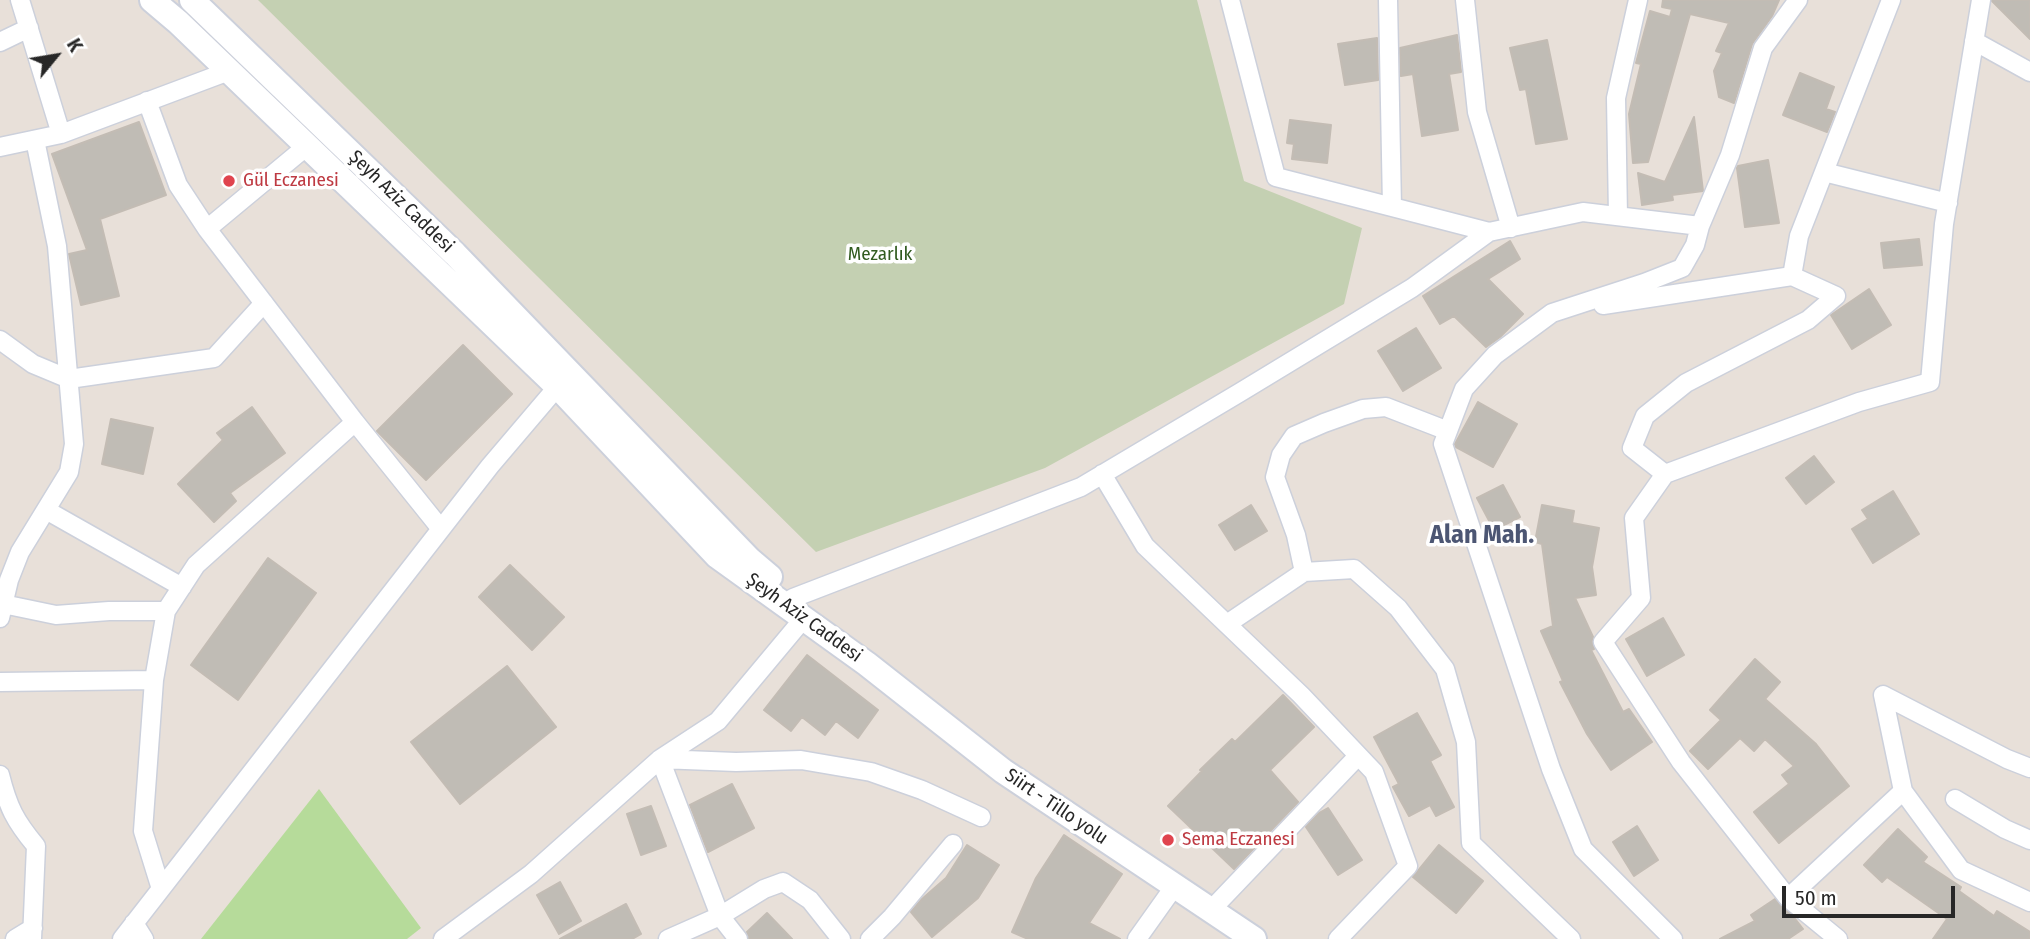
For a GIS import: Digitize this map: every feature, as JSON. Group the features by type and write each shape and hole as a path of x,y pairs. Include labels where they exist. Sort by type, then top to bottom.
{"main road":[{"name":"Şeyh Aziz Caddesi","path":"152,0 307,146 563,379"},
{"name":"Şeyh Aziz Caddesi","path":"192,0 455,254 717,556 799,608 867,664"},
{"name":"Siirt - Tillo yolu","path":"867,664 1003,771 1254,939"}],"street":[{"path":"20,0 61,134"},
{"path":"1230,0 1276,177 1489,232 1583,212 1700,226"},
{"path":"1388,0 1392,207"},
{"path":"1465,0 1477,112 1511,228"},
{"path":"1618,216 1616,98 1638,0"},
{"path":"1667,937 1583,849 1551,769 1443,444 1464,389 1495,355 1552,313 1682,268 1695,246 1700,226 1730,155 1763,48 1798,0"},
{"path":"1792,276 1799,236 1891,0"},
{"path":"1838,939 1788,898 1681,762 1603,642 1641,598 1634,518 1665,474 1859,402 1930,382 1944,224 1981,0"},
{"path":"0,42 29,28"},
{"path":"1974,41 2030,72"},
{"path":"0,147 61,134 229,71"},
{"path":"147,102 178,185 208,229 355,422 441,529"},
{"path":"35,139 57,246 74,444 69,472 20,552 9,580 2,611 55,615 166,611"},
{"path":"208,229 307,146"},
{"path":"1824,172 1948,203"},
{"path":"443,939 531,874 660,759 718,721 799,608 1081,487 1412,288 1489,232"},
{"path":"1552,313 1792,276 1836,296 1808,320 1686,383 1645,416 1632,448 1665,474"},
{"path":"0,340 33,364 69,379 214,358 264,303"},
{"path":"122,939 490,466 563,379"},
{"path":"1304,572 1296,535 1275,477 1281,455 1294,436 1363,410 1386,407 1448,431"},
{"path":"161,889 143,831 154,680 166,611 197,565 355,422"},
{"path":"1102,474 1146,546 1301,695 1374,772 1408,866 1338,939"},
{"path":"46,510 182,587"},
{"path":"1227,624 1304,572 1354,569 1398,608 1445,669 1466,742 1471,843 1571,939"},
{"path":"0,682 154,680"},
{"path":"2030,768 2007,759 1883,695 1903,791 1962,870 2030,902"},
{"path":"1210,911 1358,755"},
{"path":"660,759 736,762 801,760 871,772 922,790 981,817"},
{"path":"660,759 720,916 738,939"},
{"path":"0,775 8,804 22,829 36,846 32,933 15,939"},
{"path":"1788,898 1903,791"},
{"path":"1955,799 2005,829 2030,840"},
{"path":"870,939 953,845"},
{"path":"668,939 720,916 764,889 783,882 810,900 841,939"},
{"path":"1137,939 1174,887"},
{"path":"134,923 144,939"}],"green space":[{"name":"Mezarlık","path":"258,0 1197,0 1244,181 1362,228 1344,304 1045,468 816,552"},
{"path":"319,789 421,928 407,939 201,939"}],"building":[{"path":"1663,0 1779,0 1772,16 1752,44 1734,103 1719,97 1714,71 1722,53 1716,51 1729,23 1690,14 1648,162 1633,163 1629,114 1641,64 1636,63 1650,11 1670,17 1672,9 1662,7"},
{"path":"2030,0 2030,39 1992,1"},
{"path":"1457,35 1461,72 1449,74 1458,130 1422,136 1413,74 1401,76 1400,48"},
{"path":"1377,38 1378,80 1345,85 1338,44"},
{"path":"1547,40 1567,139 1536,144 1526,89 1520,90 1510,48"},
{"path":"1800,73 1834,87 1826,109 1835,112 1827,132 1783,115"},
{"path":"1694,117 1703,191 1672,195 1673,200 1642,205 1638,173 1665,182"},
{"path":"1290,120 1331,125 1327,163 1292,159 1294,144 1287,143"},
{"path":"139,122 166,195 100,219 119,296 81,305 69,254 87,250 52,154"},
{"path":"1768,160 1779,223 1745,227 1737,168"},
{"path":"1919,239 1922,265 1884,268 1881,243"},
{"path":"1510,241 1520,259 1488,279 1523,314 1486,347 1454,316 1440,324 1423,296"},
{"path":"1869,289 1891,325 1852,349 1831,315"},
{"path":"1416,328 1441,368 1403,391 1378,351"},
{"path":"463,345 512,394 426,480 377,431"},
{"path":"1478,402 1517,424 1493,467 1455,444"},
{"path":"252,407 285,453 230,493 236,501 214,522 178,484 223,440 217,433"},
{"path":"111,419 153,428 143,474 102,464"},
{"path":"1814,456 1834,482 1806,504 1786,478"},
{"path":"1503,485 1520,517 1494,530 1477,498"},
{"path":"1893,491 1919,534 1873,563 1852,529 1868,519 1862,510"},
{"path":"1251,505 1267,531 1235,550 1219,525"},
{"path":"1542,505 1574,511 1572,523 1599,528 1592,567 1596,595 1575,598 1593,637 1594,649 1591,650 1623,712 1629,709 1652,742 1611,770 1587,734 1560,682 1563,681 1541,631 1553,626 1542,544 1535,542"},
{"path":"268,558 316,593 238,700 191,665"},
{"path":"510,565 564,617 532,650 479,597"},
{"path":"1663,618 1684,655 1647,676 1626,639"},
{"path":"807,655 878,710 858,738 836,721 825,735 802,717 791,731 764,710"},
{"path":"1755,659 1780,682 1765,699 1816,744 1849,786 1779,843 1754,812 1789,784 1782,775 1794,766 1765,739 1754,751 1740,738 1708,769 1690,751 1721,720 1710,710"},
{"path":"507,666 556,727 460,804 411,742"},
{"path":"1283,695 1314,727 1270,770 1298,802 1234,869 1168,806 1232,739 1235,742"},
{"path":"1417,713 1441,755 1430,761 1454,807 1436,816 1430,805 1409,816 1393,787 1399,784 1374,737"},
{"path":"732,784 754,828 708,852 690,805"},
{"path":"651,806 666,846 641,855 627,814"},
{"path":"1328,808 1362,860 1338,875 1306,827"},
{"path":"1637,826 1658,860 1634,876 1613,842"},
{"path":"1898,829 1927,857 1923,862 1961,887 1959,891 1994,916 1997,911 2030,932 2030,939 1933,939 1947,919 1887,877 1882,882 1864,865"},
{"path":"1064,835 1122,874 1089,923 1120,939 1028,939 1012,932 1036,878"},
{"path":"967,845 999,865 978,898 932,937 911,912 946,878"},
{"path":"1439,845 1483,881 1456,913 1413,877"},
{"path":"560,882 581,921 559,934 537,895"},
{"path":"1775,899 1803,929 1788,939 1720,939 1755,921 1751,915"},
{"path":"626,904 641,934 632,939 560,939"},
{"path":"767,913 792,939 749,939 747,932"}],"place":[{"name":"Gül Eczanesi","path":"229,181"},
{"name":"Sema Eczanesi","path":"1168,840"}],"district":[{"name":"Alan Mah.","path":"1482,536"}]}
